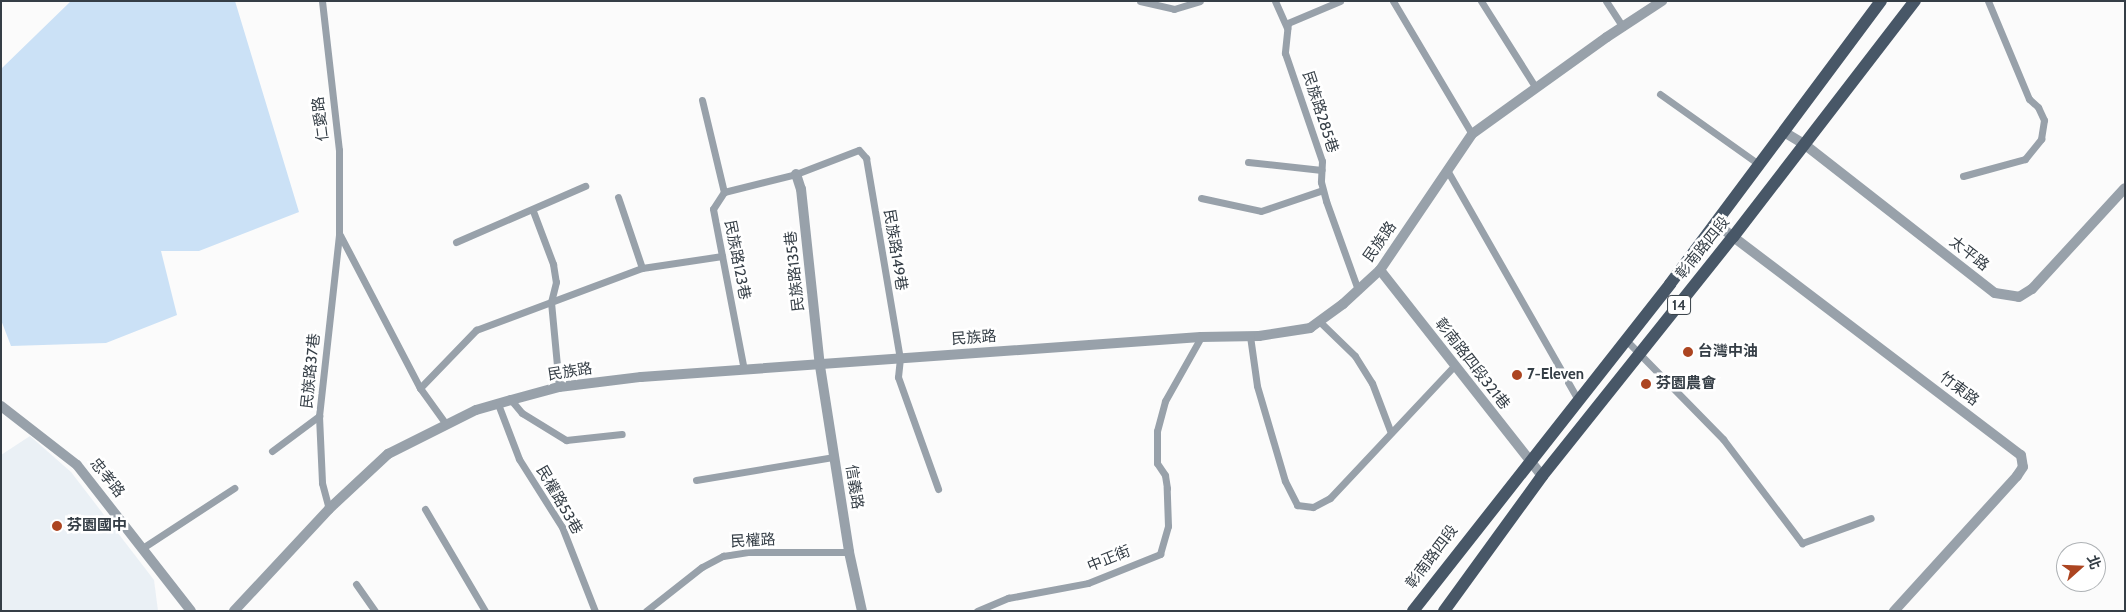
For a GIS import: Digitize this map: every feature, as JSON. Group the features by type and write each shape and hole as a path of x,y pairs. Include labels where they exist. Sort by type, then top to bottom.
{"main road":[{"name":"彰南路四段","path":"1413,611 1760,166 1881,1"},
{"name":"彰南路四段","path":"1444,611 1542,476 1733,238 1915,1"}],"street":[{"name":"民族路","path":"234,611 329,509 388,454 446,424 498,404 559,387 900,358 1202,337 1250,336 1310,328 1380,270 1472,134 1662,1"},
{"name":"太平路","path":"1784,132 1804,144 1995,293 2019,296 2032,289 2125,188"},
{"name":"民族路135巷","path":"796,174 801,189 820,366"},
{"name":"竹東路","path":"1715,223 2020,455 2023,467 2017,476 1894,611"},
{"name":"彰南路四段321巷","path":"1380,270 1529,462 1542,476"},
{"name":"信義路","path":"820,366 849,552 862,611"},
{"name":"忠孝路","path":"1,406 77,465 144,547 191,611"}],"lane":[{"name":"仁愛路","path":"322,1 339,150 340,235"},
{"path":"1140,1 1174,8 1200,1"},
{"path":"1275,1 1287,28"},
{"path":"1287,28 1288,23 1328,3 1340,1"},
{"path":"1393,1 1472,134"},
{"path":"1481,1 1536,88"},
{"path":"1606,1 1623,27"},
{"path":"1963,176 2025,159 2041,139 2044,120 2038,107 2028,99 1988,1"},
{"name":"民族路285巷","path":"1287,28 1285,53 1322,161 1323,190 1358,290"},
{"path":"1660,94 1760,166"},
{"path":"702,100 724,192 796,174"},
{"name":"民族路149巷","path":"796,174 859,150 866,158 900,358 898,377 938,489"},
{"path":"1248,162 1322,170"},
{"path":"1447,170 1578,400"},
{"path":"456,242 533,211 585,186"},
{"path":"1201,198 1261,211 1323,190"},
{"name":"民族路123巷","path":"724,192 713,209 744,370"},
{"path":"618,197 642,268"},
{"path":"533,211 553,264 556,282 551,302 559,387"},
{"path":"340,235 420,388 446,424"},
{"name":"民族路37巷","path":"329,509 322,482 320,416 340,235"},
{"path":"420,388 476,330 642,268 722,256"},
{"path":"1319,321 1355,356 1372,383 1391,433"},
{"path":"1250,336 1257,386 1285,481 1296,505 1313,507 1330,498 1454,366"},
{"name":"中正街","path":"977,611 1008,598 1088,583 1160,554 1168,526 1165,474 1157,463 1157,431 1165,401 1202,337"},
{"path":"1626,340 1642,353 1723,439 1802,543 1871,518"},
{"path":"511,400 522,413 566,440 622,434"},
{"name":"民權路53巷","path":"498,404 519,459 562,527 595,611"},
{"path":"272,451 320,416"},
{"path":"696,480 834,457"},
{"path":"144,547 234,488"},
{"path":"425,509 485,611"},
{"name":"民權路","path":"646,611 702,567 723,556 748,552 849,552"},
{"path":"356,584 375,611"}],"shaded area":[{"path":"71,1 235,1 299,212 199,251 161,251 177,315 106,343 11,346 1,320 1,69"},
{"name":"芬園國中","path":"30,436 71,472 154,580 158,611 1,611 1,455"}],"place":[{"name":"台灣中油","path":"1688,352"},
{"name":"7-Eleven","path":"1517,375"},
{"name":"芬園農會","path":"1646,384"},
{"name":"芬園國中","path":"57,526"}]}
